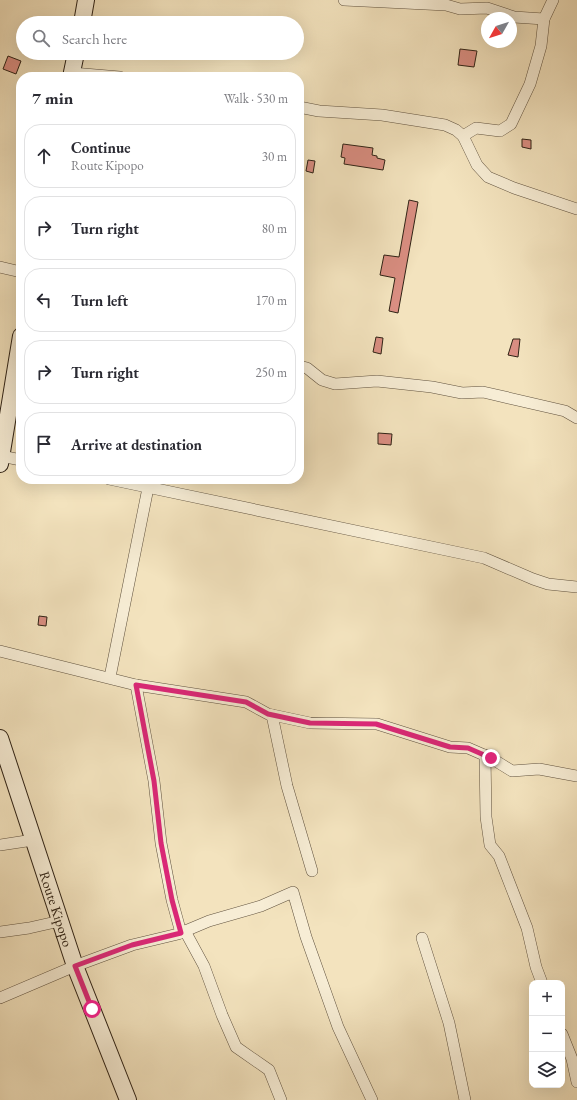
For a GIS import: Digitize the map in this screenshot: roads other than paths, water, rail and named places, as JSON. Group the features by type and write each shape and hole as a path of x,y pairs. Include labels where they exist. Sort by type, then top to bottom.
{"main road":[{"path":"83,16 86,0"},
{"path":"73,72 75,60"},
{"path":"1,460 16,367"},
{"name":"Route Kipopo","path":"0,738 75,966 128,1100"}],"street":[{"path":"344,0 432,2 460,9 487,8 514,16 544,19"},
{"path":"463,136 476,128 500,131 511,124 530,84 540,52 544,19 553,0"},
{"path":"304,108 320,111 382,115 445,125 456,130 463,136 477,165 488,177 514,188 577,209"},
{"path":"0,267 16,271"},
{"path":"304,368 311,370 329,383 335,384 377,381 432,386 456,392 483,392 565,411 577,418"},
{"path":"1,460 16,460"},
{"path":"131,484 484,558 548,584 577,587"},
{"path":"110,677 148,488"},
{"path":"0,650 110,677 136,685 246,702 272,715 310,723 376,724 450,747 468,748 485,755 512,771 539,769 577,776"},
{"path":"136,685 154,781 161,843 172,900 183,932 204,966 222,1015 236,1047 269,1070 281,1100"},
{"path":"272,715 287,786 312,871"},
{"path":"485,755 486,817 490,845 499,856 521,914 541,980"},
{"path":"0,845 33,840"},
{"path":"0,998 75,966 132,945 183,932 209,921 261,906 293,892 306,937 338,1027 372,1100"},
{"path":"0,932 29,928 60,921"},
{"path":"422,938 449,1023 465,1100"},
{"path":"565,1042 572,1059 577,1082"}]}
